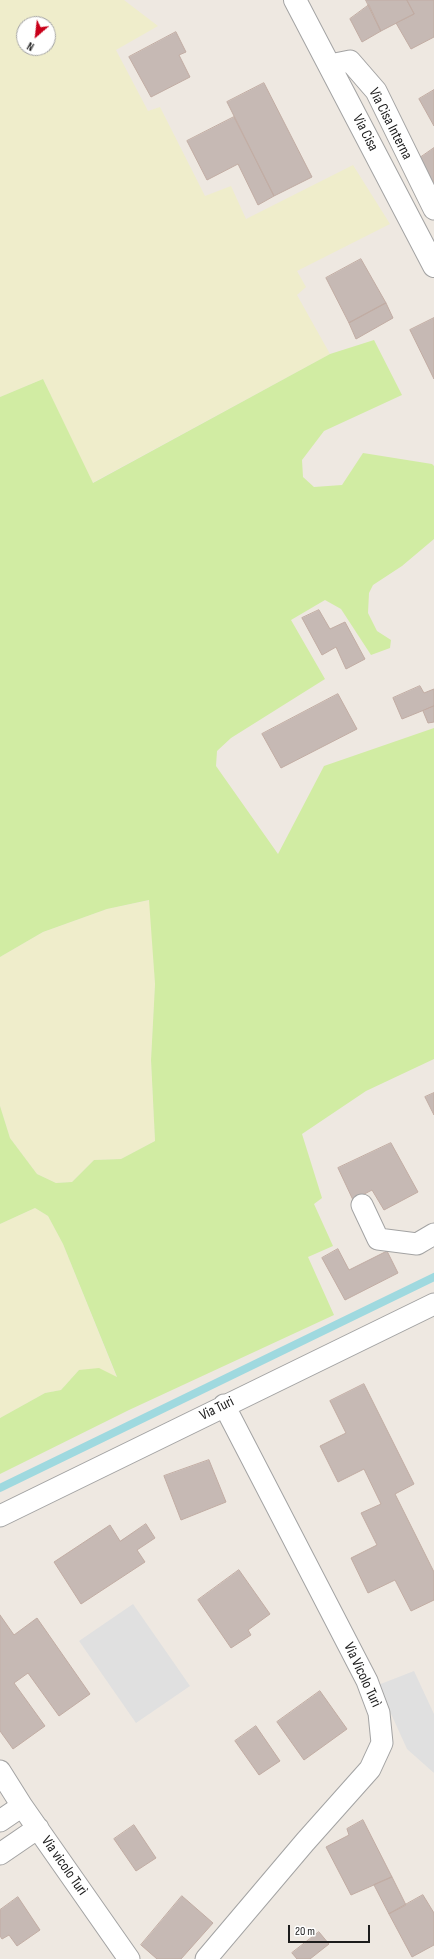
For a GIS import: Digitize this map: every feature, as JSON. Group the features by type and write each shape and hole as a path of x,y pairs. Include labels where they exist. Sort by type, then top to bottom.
{"street":[{"name":"Via Cisa","path":"295,0 434,266"},
{"name":"Via Cisa Interna","path":"330,65 350,61 376,91 434,209"},
{"path":"362,1205 378,1239 426,1239"},
{"name":"Via Turi","path":"0,1516 224,1405 434,1304"},
{"name":"Via Vicolo Turì","path":"206,1959 305,1842 370,1769 382,1743 380,1713 367,1681 224,1405"},
{"name":"Via vicolo Turì","path":"0,1771 22,1806 129,1959"},
{"path":"0,1821 22,1806"},
{"path":"0,1854 38,1828"}],"shaded area":[{"path":"0,0 124,0 158,26 116,50 148,111 160,107 205,196 231,186 246,219 353,165 390,224 297,271 306,287 297,295 330,354 92,483 43,379 0,397"},
{"path":"150,900 155,984 151,1060 155,1141 121,1159 94,1160 72,1182 56,1183 37,1174 10,1138 0,1106 0,957 43,932 107,909"},
{"path":"35,1208 48,1216 63,1244 117,1378 79,1370 61,1390 45,1393 0,1418 0,1224"},
{"path":"133,1604 190,1686 136,1723 79,1641"},
{"path":"414,1671 434,1714 434,1773 407,1749 378,1685"}],"green space":[{"path":"374,340 402,395 324,431 302,460 303,477 314,487 342,485 363,453 432,464 434,466 434,539 402,566 373,585 369,593 368,613 377,631 391,640 390,648 371,655 341,609 325,600 291,620 325,679 231,738 217,751 216,766 278,854 324,766 434,728 434,1059 366,1091 302,1134 322,1198 314,1204 333,1246 308,1257 334,1315 129,1410 0,1474 0,1418 45,1393 61,1390 79,1370 99,1368 117,1377 63,1244 48,1216 35,1208 0,1224 0,1106 10,1138 37,1174 56,1183 72,1182 94,1160 121,1159 155,1141 151,1060 155,984 149,900 107,909 43,932 0,957 0,397 43,379 93,483 330,354"}],"building":[{"path":"366,0 407,0 414,14 381,31"},
{"path":"407,0 434,0 434,37 411,49 396,23 414,14"},
{"path":"369,5 381,31 362,42 350,19"},
{"path":"176,32 186,52 179,55 190,77 151,97 129,57"},
{"path":"264,83 312,177 274,196 227,102"},
{"path":"434,90 434,126 419,99"},
{"path":"234,117 274,196 258,205 238,164 207,180 187,141"},
{"path":"434,148 434,191 414,162"},
{"path":"361,259 386,303 349,323 326,278"},
{"path":"386,303 393,318 356,339 349,323"},
{"path":"434,318 434,379 410,330"},
{"path":"319,610 330,629 345,622 365,659 346,669 336,647 322,655 302,618"},
{"path":"420,686 424,693 434,689 434,706 402,719 393,698"},
{"path":"338,694 357,729 281,768 262,734"},
{"path":"434,706 434,722 428,723 423,711"},
{"path":"434,1093 434,1115 425,1097"},
{"path":"391,1143 418,1192 384,1210 372,1190 353,1200 338,1168"},
{"path":"338,1249 349,1270 387,1251 398,1273 345,1300 322,1258"},
{"path":"364,1384 414,1484 395,1494 434,1572 434,1600 411,1611 395,1580 368,1593 351,1558 377,1545 361,1513 381,1504 364,1469 338,1482 320,1446 346,1433 330,1401"},
{"path":"209,1460 226,1502 181,1520 164,1476"},
{"path":"146,1524 155,1538 137,1550 145,1562 81,1604 54,1562 110,1525 120,1541"},
{"path":"239,1570 270,1614 248,1630 251,1635 231,1648 198,1600"},
{"path":"0,1615 14,1635 37,1618 90,1694 59,1716 28,1673 14,1683 45,1726 13,1749 0,1731"},
{"path":"320,1691 347,1729 304,1760 277,1722"},
{"path":"256,1726 280,1761 259,1775 235,1741"},
{"path":"363,1820 392,1877 351,1895 326,1847 349,1835 347,1829"},
{"path":"134,1825 156,1858 136,1871 114,1839"},
{"path":"392,1877 406,1905 389,1914 374,1885"},
{"path":"423,1895 434,1913 434,1945 412,1957 389,1914"},
{"path":"182,1896 213,1923 181,1959 157,1959 141,1945"},
{"path":"18,1897 40,1930 17,1946 9,1935 2,1939 0,1936 0,1910"},
{"path":"319,1932 329,1944 310,1959 297,1959 292,1953"}],"waterway":[{"path":"0,1488 434,1277"}]}
